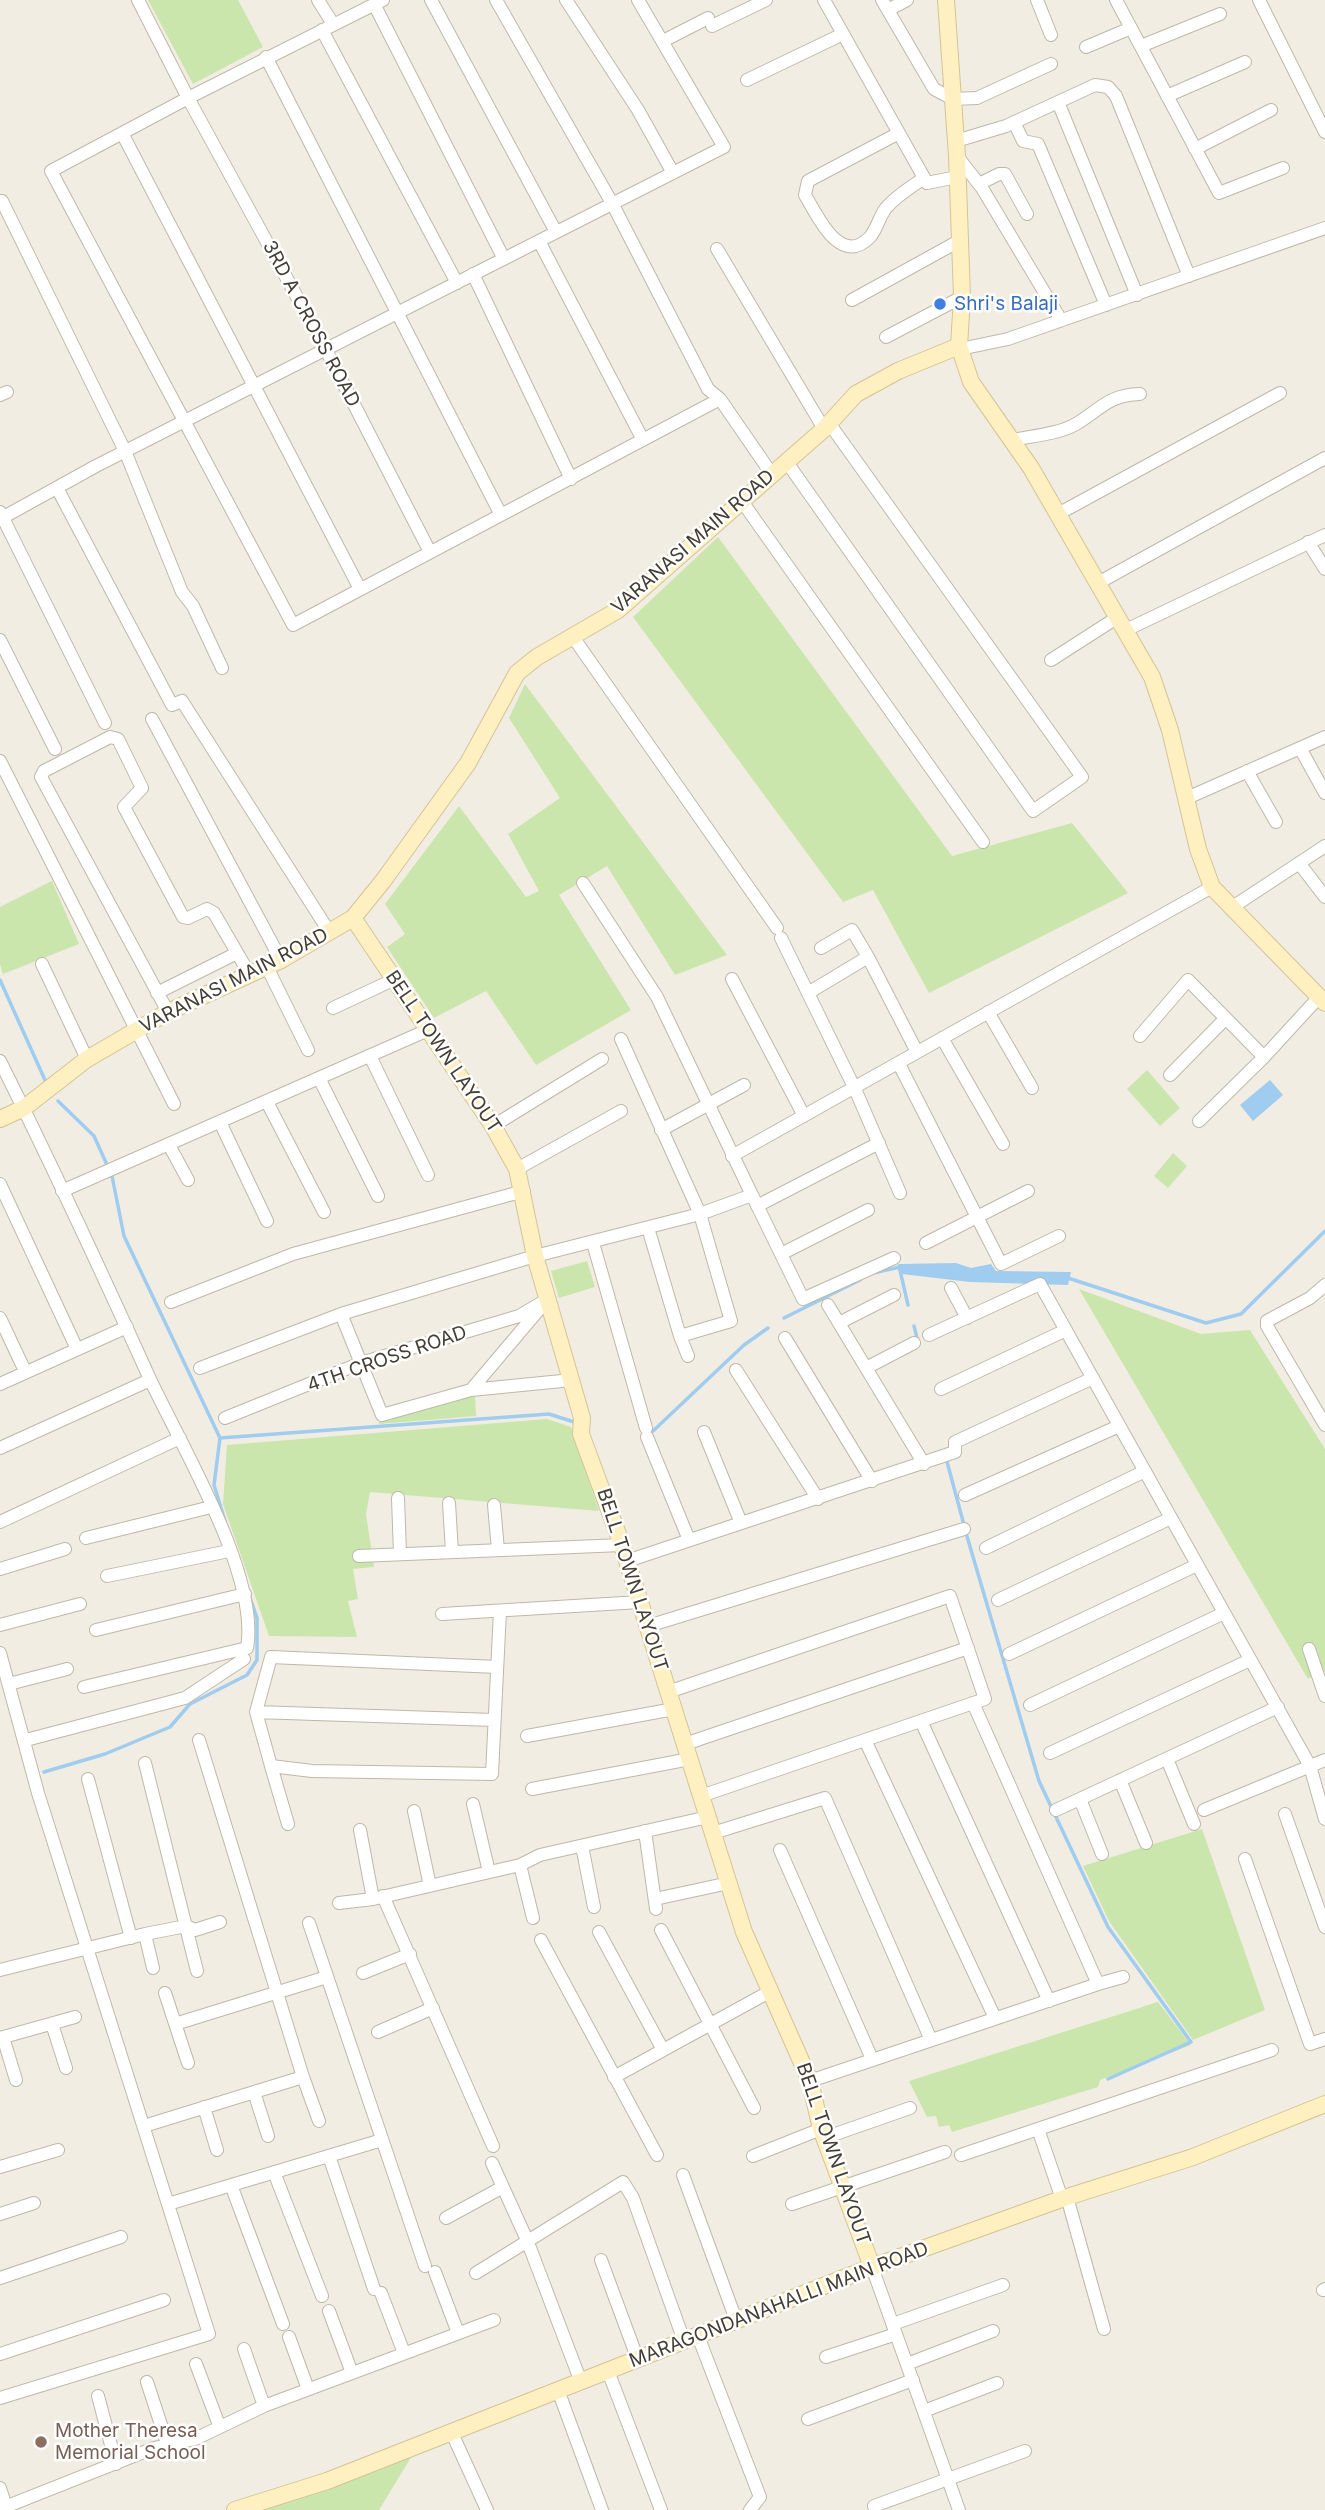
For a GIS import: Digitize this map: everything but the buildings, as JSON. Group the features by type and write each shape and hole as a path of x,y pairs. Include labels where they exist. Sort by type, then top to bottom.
{"street":[{"name":"3RD A CROSS ROAD","path":"138,0 188,98 326,350 430,552"},
{"path":"318,0 327,27 457,283"},
{"path":"431,0 556,232"},
{"path":"496,0 612,203 708,389 720,399 771,473"},
{"path":"566,0 638,110 673,173"},
{"path":"105,723 1,516 724,147 638,0"},
{"path":"663,41 766,0"},
{"path":"824,0 924,178 930,184 957,177"},
{"path":"906,0 885,5 934,89 953,99 977,98 1051,64"},
{"path":"946,0 956,148 962,297 960,347 971,383 1012,440 1058,514 1152,677 1187,798 1198,849 1212,887 1322,1000 1199,1121"},
{"path":"1037,0 1051,35"},
{"path":"1116,0 1219,194 1283,168"},
{"path":"1259,0 1325,132"},
{"path":"504,259 379,2 266,57 51,171 293,625 720,399"},
{"path":"1141,46 1220,14"},
{"path":"1086,47 1131,28"},
{"path":"747,80 843,34"},
{"path":"266,57 501,516"},
{"path":"1167,96 1245,62"},
{"path":"956,148 1095,85 1112,90 1189,276"},
{"path":"1058,102 1136,295"},
{"path":"1195,149 1271,110"},
{"path":"1014,122 1023,141 1038,144 1105,305"},
{"path":"122,133 360,589"},
{"path":"899,133 808,181 805,195 829,236 836,242 857,244 872,234 884,210 893,201 924,178"},
{"path":"956,148 1061,320"},
{"path":"979,184 999,174 1005,174 1027,214"},
{"path":"2,201 125,451 182,592 193,606 222,668"},
{"path":"960,347 1007,339 1325,228"},
{"path":"852,300 959,240"},
{"path":"540,241 643,440"},
{"path":"717,249 827,426 1082,776 1033,811 786,461"},
{"path":"474,274 571,479"},
{"path":"886,337 962,297"},
{"name":"VARANASI MAIN ROAD","path":"0,1119 24,1108 87,1059 168,1012 274,963 352,918 468,763 517,673 537,657 618,610 827,426 856,394 898,370 960,347"},
{"path":"1058,514 1280,393"},
{"path":"1012,440 1076,424 1097,407 1123,395 1140,394"},
{"path":"1098,583 1325,458"},
{"path":"57,488 172,705 182,701 330,933"},
{"path":"741,500 983,842"},
{"path":"1051,660 1122,624 1325,535"},
{"path":"1308,542 1325,569"},
{"path":"573,637 779,933 855,1089 900,1193"},
{"path":"0,640 55,749"},
{"path":"152,719 274,963 308,1050"},
{"path":"168,1012 41,777 44,771 110,737 118,739 142,788 124,807 183,917 188,919 208,909 214,913 250,975"},
{"path":"1187,798 1325,737"},
{"path":"1300,748 1325,793"},
{"path":"0,761 174,1104"},
{"path":"1247,771 1276,822"},
{"path":"1231,908 1325,846"},
{"path":"1299,863 1325,897"},
{"path":"583,883 657,997 706,1105 803,1299 894,1258"},
{"path":"733,1156 1212,887"},
{"name":"BELL TOWN LAYOUT","path":"352,918 493,1126 517,1169 524,1191 535,1256 572,1380 582,1426 701,1796 769,1992 810,2081 823,2133 872,2267"},
{"path":"821,948 852,930 917,1052"},
{"path":"157,993 237,953"},
{"path":"808,993 868,957"},
{"path":"42,964 87,1059"},
{"path":"333,1008 395,979"},
{"path":"733,979 804,1116"},
{"path":"1140,1036 1188,980 1264,1057"},
{"path":"988,1012 1032,1088"},
{"path":"1170,1075 1225,1019"},
{"path":"62,1191 428,1030"},
{"path":"942,1038 1003,1144"},
{"path":"621,1039 700,1214 731,1321 680,1336"},
{"path":"370,1056 428,1175"},
{"path":"493,1126 602,1059"},
{"path":"0,1061 180,1438 245,1594 247,1648 84,1687"},
{"path":"899,1064 1000,1264 1059,1236"},
{"path":"320,1078 378,1196"},
{"path":"661,1130 744,1085"},
{"path":"267,1102 324,1212"},
{"path":"517,1169 621,1111"},
{"path":"220,1122 267,1221"},
{"path":"200,1367 341,1314 535,1256 755,1200 879,1143"},
{"path":"169,1145 188,1180"},
{"path":"0,1184 77,1349"},
{"path":"171,1302 293,1254 524,1191"},
{"path":"926,1242 1028,1191"},
{"path":"780,1254 868,1210"},
{"path":"648,1228 688,1356"},
{"path":"593,1243 647,1433 689,1540"},
{"path":"929,1335 1040,1284 1310,1766 1325,1819"},
{"path":"1325,1285 1322,1290 1268,1321 1266,1326 1325,1425"},
{"path":"951,1288 967,1318"},
{"path":"839,1324 894,1296"},
{"path":"471,1390 548,1299"},
{"name":"4TH CROSS ROAD","path":"225,1418 360,1363 519,1316 548,1299"},
{"path":"828,1305 923,1464"},
{"path":"341,1314 382,1415 471,1390 572,1380"},
{"path":"0,1318 25,1371"},
{"path":"0,1384 127,1327"},
{"path":"941,1389 1066,1330"},
{"path":"785,1338 872,1481"},
{"path":"866,1368 914,1343"},
{"path":"736,1370 818,1499"},
{"path":"627,1561 950,1454 955,1442 1093,1378"},
{"path":"0,1448 150,1380"},
{"path":"965,1495 1119,1426"},
{"path":"704,1432 741,1523"},
{"path":"0,1522 180,1438"},
{"path":"986,1548 1144,1471"},
{"path":"398,1498 400,1554"},
{"path":"449,1503 452,1552"},
{"path":"494,1505 498,1550"},
{"path":"86,1538 211,1507"},
{"path":"998,1600 1171,1518"},
{"path":"648,1626 964,1528"},
{"path":"359,1556 622,1545"},
{"path":"0,1569 65,1549"},
{"path":"107,1576 229,1551"},
{"path":"1009,1654 1197,1565"},
{"path":"96,1630 245,1594"},
{"path":"668,1692 950,1596 985,1699 701,1796"},
{"path":"442,1614 640,1602"},
{"path":"0,1625 80,1604"},
{"path":"271,1766 312,1771 492,1774 500,1611"},
{"path":"1030,1704 1224,1613"},
{"path":"532,1789 687,1752 968,1648"},
{"path":"1310,1649 1325,1696"},
{"path":"0,1653 38,1793 209,2334 0,2398"},
{"path":"288,1824 256,1712 271,1657 497,1667"},
{"path":"26,1741 185,1698 244,1659"},
{"path":"1050,1753 1250,1660"},
{"path":"9,1684 68,1669"},
{"path":"973,1703 1098,1984"},
{"path":"1056,1810 1278,1707"},
{"path":"527,1735 674,1709"},
{"path":"256,1712 494,1720"},
{"path":"921,1721 1049,2001"},
{"path":"199,1740 319,2122"},
{"path":"865,1740 995,2018"},
{"path":"1167,1759 1194,1824"},
{"path":"1204,1810 1325,1760"},
{"path":"145,1763 197,1971"},
{"path":"88,1779 131,1938"},
{"path":"1120,1780 1146,1843"},
{"path":"713,1833 825,1798 931,2039"},
{"path":"1080,1799 1102,1854"},
{"path":"472,1804 489,1872"},
{"path":"414,1811 430,1886"},
{"path":"1285,1814 1325,1927"},
{"path":"339,1903 378,1898 430,1886 520,1865 540,1855 708,1817"},
{"path":"360,1830 378,1898 410,1954 494,2146"},
{"path":"645,1831 656,1904 729,1882"},
{"path":"582,1846 594,1907"},
{"path":"780,1850 872,2059"},
{"path":"1245,1859 1310,2044 1325,2039"},
{"path":"520,1865 533,1918"},
{"path":"0,1970 145,1934 186,1926 195,1930 220,1922"},
{"path":"309,1923 382,2140 430,2269 458,2333"},
{"path":"661,1930 754,2108"},
{"path":"599,1932 663,2050"},
{"path":"145,1934 153,1968"},
{"path":"541,1940 657,2155"},
{"path":"363,1973 410,1954"},
{"path":"175,2024 327,1977"},
{"path":"810,2081 1098,1984 1123,1978"},
{"path":"614,2077 769,1992"},
{"path":"165,1993 188,2063"},
{"path":"378,2032 433,2008"},
{"path":"16,2080 2,2038 75,2017"},
{"path":"51,2024 66,2068"},
{"path":"961,2155 1272,2050"},
{"path":"144,2126 303,2077"},
{"path":"254,2092 268,2136"},
{"name":"MARAGONDANAHALLI MAIN ROAD","path":"238,2510 327,2482 872,2267 1065,2198 1193,2157 1325,2104"},
{"path":"204,2108 217,2151"},
{"path":"753,2156 910,2108"},
{"path":"1038,2129 1065,2198 1104,2329"},
{"path":"168,2204 382,2140"},
{"path":"0,2167 58,2150"},
{"path":"792,2204 945,2152"},
{"path":"329,2156 378,2291 404,2353"},
{"path":"492,2163 527,2240 581,2382"},
{"path":"274,2172 323,2296"},
{"path":"683,2175 736,2320"},
{"path":"477,2273 622,2182 632,2199 760,2497 750,2510"},
{"path":"231,2185 283,2324"},
{"path":"446,2218 503,2187"},
{"path":"0,2214 34,2203"},
{"path":"0,2278 121,2237"},
{"path":"601,2260 638,2360"},
{"path":"872,2267 960,2510"},
{"path":"826,2357 1003,2285"},
{"path":"0,2354 164,2300"},
{"path":"329,2311 352,2373"},
{"path":"0,2488 4,2509 167,2443 195,2439 219,2425 264,2406 494,2320"},
{"path":"907,2364 993,2331"},
{"path":"289,2337 308,2389"},
{"path":"244,2350 264,2406"},
{"path":"196,2364 219,2425"},
{"path":"608,2371 662,2510"},
{"path":"808,2419 913,2380"},
{"path":"147,2382 167,2443"},
{"path":"924,2411 997,2383"},
{"path":"558,2390 602,2510"},
{"path":"98,2396 116,2464"},
{"path":"451,2431 487,2510"},
{"path":"875,2510 874,2507 1025,2451"}],"green space":[{"path":"148,0 238,0 263,47 193,84"},
{"path":"718,537 952,856 1072,823 1128,893 929,993 873,890 843,902 633,617"},
{"path":"525,684 727,955 675,975 607,866 559,895 631,1010 536,1065 486,991 434,1018 387,947 405,934 385,904 459,806 526,897 539,891 508,834 560,798 509,718"},
{"path":"52,881 79,944 3,974 0,964 0,907"},
{"path":"1147,1070 1180,1108 1160,1126 1127,1089"},
{"path":"1173,1153 1187,1166 1168,1188 1154,1176"},
{"path":"587,1261 595,1287 559,1298 551,1271"},
{"path":"1079,1289 1201,1334 1250,1330 1325,1449 1325,1672 1308,1679"},
{"path":"475,1394 476,1416 379,1424 379,1420"},
{"path":"547,1419 571,1427 599,1511 370,1492 366,1514 374,1567 353,1569 358,1599 348,1601 357,1637 269,1636 223,1504 227,1445"},
{"path":"1202,1829 1265,2010 1193,2040 1109,1921 1083,1866"},
{"path":"1158,2002 1191,2045 1100,2080 1098,2087 952,2132 949,2125 939,2127 936,2116 927,2117 909,2081"},
{"path":"413,2454 379,2510 265,2510"}],"water":[{"path":"1270,1080 1283,1095 1253,1121 1240,1105"},
{"path":"956,1263 971,1268 991,1264 996,1271 1071,1272 1068,1285 970,1282 902,1274 899,1264"}],"waterway":[{"path":"0,980 45,1080"},
{"path":"58,1101 94,1136 108,1167"},
{"path":"112,1176 124,1236 220,1438"},
{"path":"1068,1278 1206,1323 1241,1314 1325,1231"},
{"path":"899,1266 908,1305"},
{"path":"873,1273 900,1267"},
{"path":"784,1318 860,1280"},
{"path":"914,1326 918,1342"},
{"path":"653,1431 744,1345 768,1328"},
{"path":"225,1521 214,1485 220,1438 549,1414 577,1423"},
{"path":"946,1458 964,1525"},
{"path":"966,1533 1039,1781 1108,1927 1191,2042 1108,2079"},
{"path":"44,1772 105,1754 170,1727 190,1704 247,1675 257,1660 257,1618 249,1595"}],"place":[{"name":"Shri's Balaji","path":"940,304"},
{"name":"Mother Theresa Memorial School","path":"41,2442"}]}
